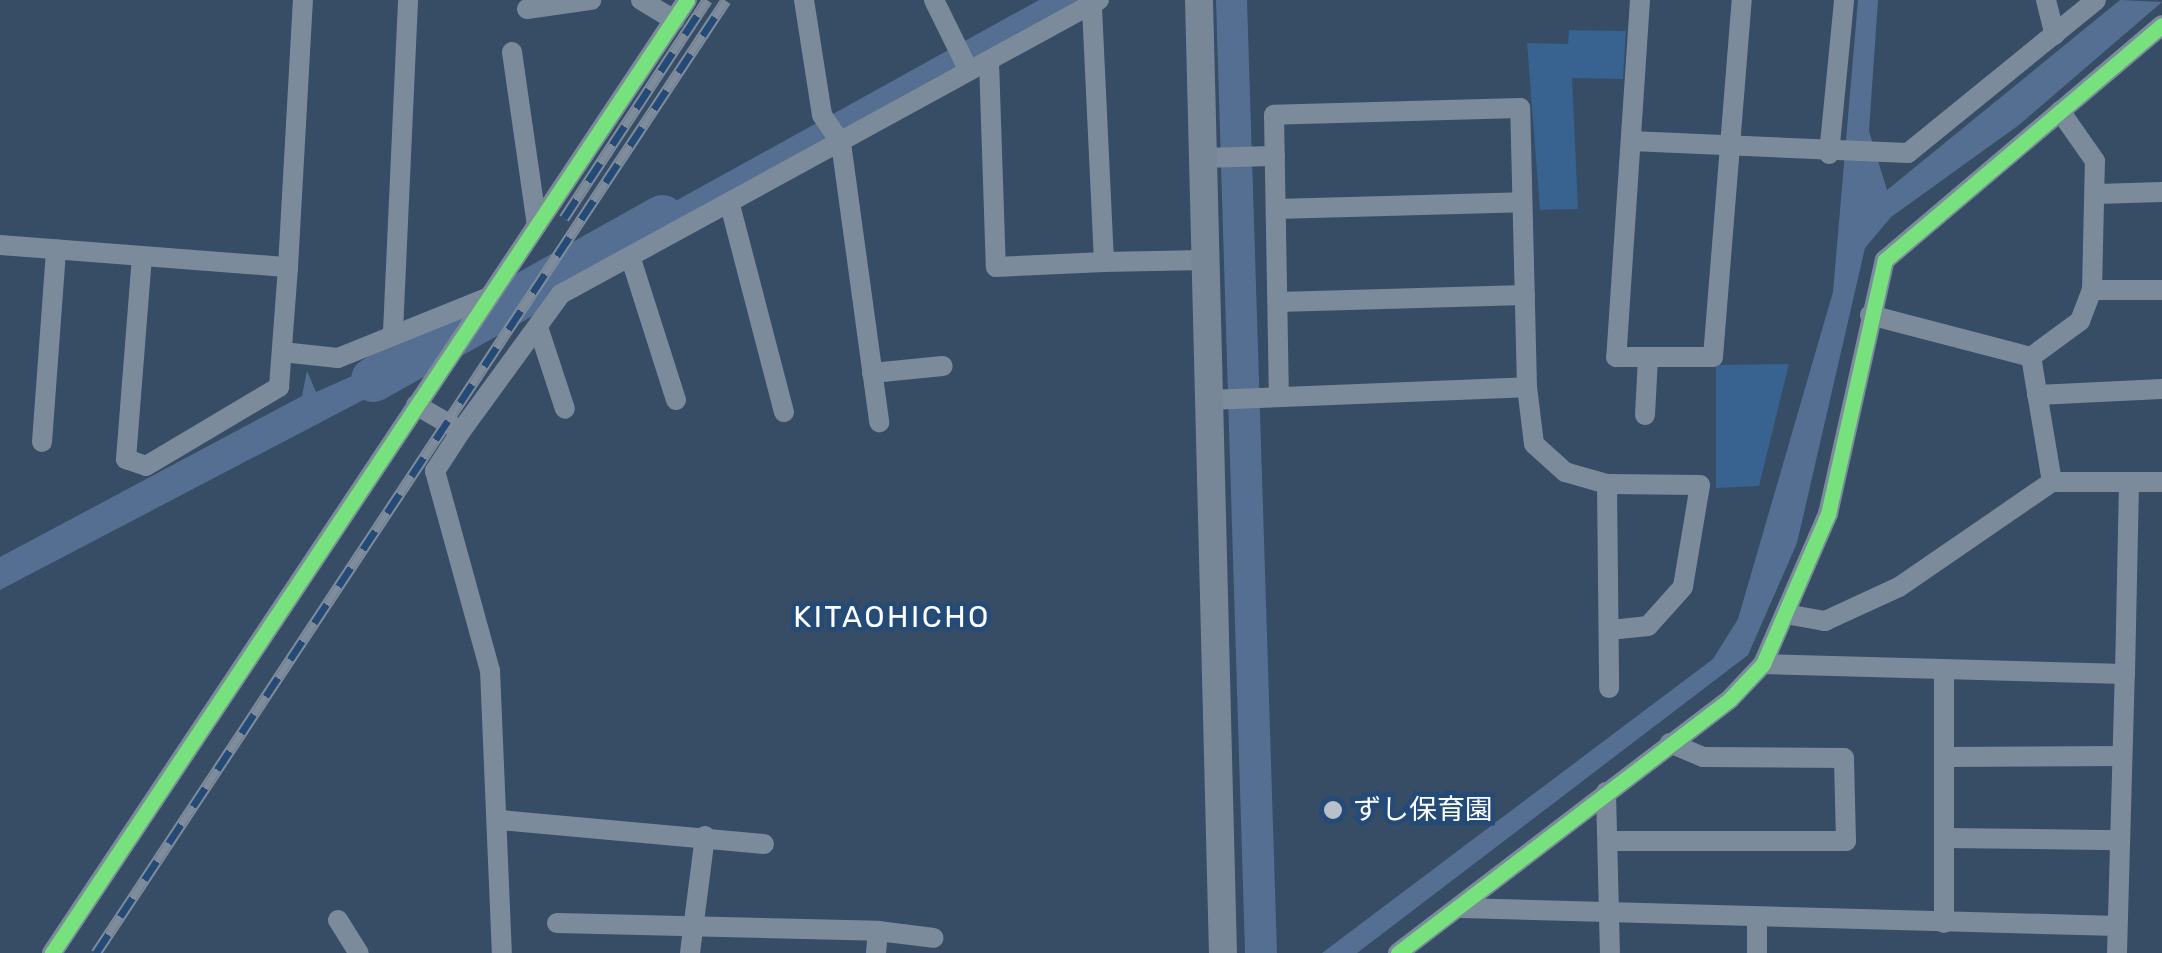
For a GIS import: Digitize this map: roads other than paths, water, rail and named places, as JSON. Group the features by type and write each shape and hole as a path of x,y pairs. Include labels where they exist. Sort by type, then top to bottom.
{"street":[{"path":"142,256 126,460 146,466 279,387 303,0"},
{"path":"393,332 408,0"},
{"path":"527,9 592,0"},
{"path":"640,0 674,20"},
{"path":"52,953 687,0"},
{"path":"804,0 822,114 839,139 879,422"},
{"path":"934,0 954,44 974,65 996,268 1204,260"},
{"path":"1199,0 1208,158 1204,260 1215,400 1223,953"},
{"path":"1640,0 1616,357 1713,357 1742,0"},
{"path":"1834,155 1844,0"},
{"path":"2046,0 2055,35"},
{"path":"1630,141 1883,158 1908,152 2096,0"},
{"path":"502,953 500,820 490,670 435,471 562,294 1095,2 1104,262"},
{"path":"1398,953 1462,908 1763,664 1791,615 1828,514 1870,315 1901,238 2162,25"},
{"path":"512,52 537,225"},
{"path":"1272,398 1278,302 1276,209 1267,156 1274,114 1520,108 1527,387 1534,444 1565,472 1606,484 1700,485 1683,587 1648,626 1608,630"},
{"path":"2030,357 2080,321 2092,290 2095,161 2060,111"},
{"path":"1208,158 1267,156"},
{"path":"2096,194 2162,192"},
{"path":"1276,209 1522,202"},
{"path":"730,205 784,412"},
{"path":"0,245 288,266"},
{"path":"42,442 56,250"},
{"path":"632,259 676,400"},
{"path":"2092,290 2162,290"},
{"path":"1278,302 1525,295"},
{"path":"282,352 338,358 393,332 489,296"},
{"path":"1870,315 2030,357"},
{"path":"538,326 565,408"},
{"path":"1645,415 1648,357"},
{"path":"2030,357 2052,482"},
{"path":"872,373 942,366"},
{"path":"1215,400 1527,387"},
{"path":"2037,395 2162,388"},
{"path":"416,405 462,431"},
{"path":"1791,615 1825,620 1900,587 2052,482 2162,482"},
{"path":"2117,953 2129,482"},
{"path":"1606,484 1609,688"},
{"path":"1763,664 2125,674"},
{"path":"1944,672 1944,923"},
{"path":"1608,841 1846,841 1844,758 1703,757 1670,743"},
{"path":"1944,757 2122,756"},
{"path":"1606,792 1610,953"},
{"path":"500,820 764,844"},
{"path":"690,953 705,836"},
{"path":"1944,838 2120,840"},
{"path":"1462,908 2117,926"},
{"path":"1756,918 1756,953"},
{"path":"338,920 359,953"},
{"path":"556,923 878,931 934,938"},
{"path":"876,953 878,931"}],"waterway":[{"path":"373,379 662,217"}],"railway":[{"path":"564,218 707,0"},
{"path":"96,953 726,0"}],"place":[{"name":"ずし保育園","path":"1333,810"}],"district":[{"name":"KITAOHICHO","path":"892,617"}]}
